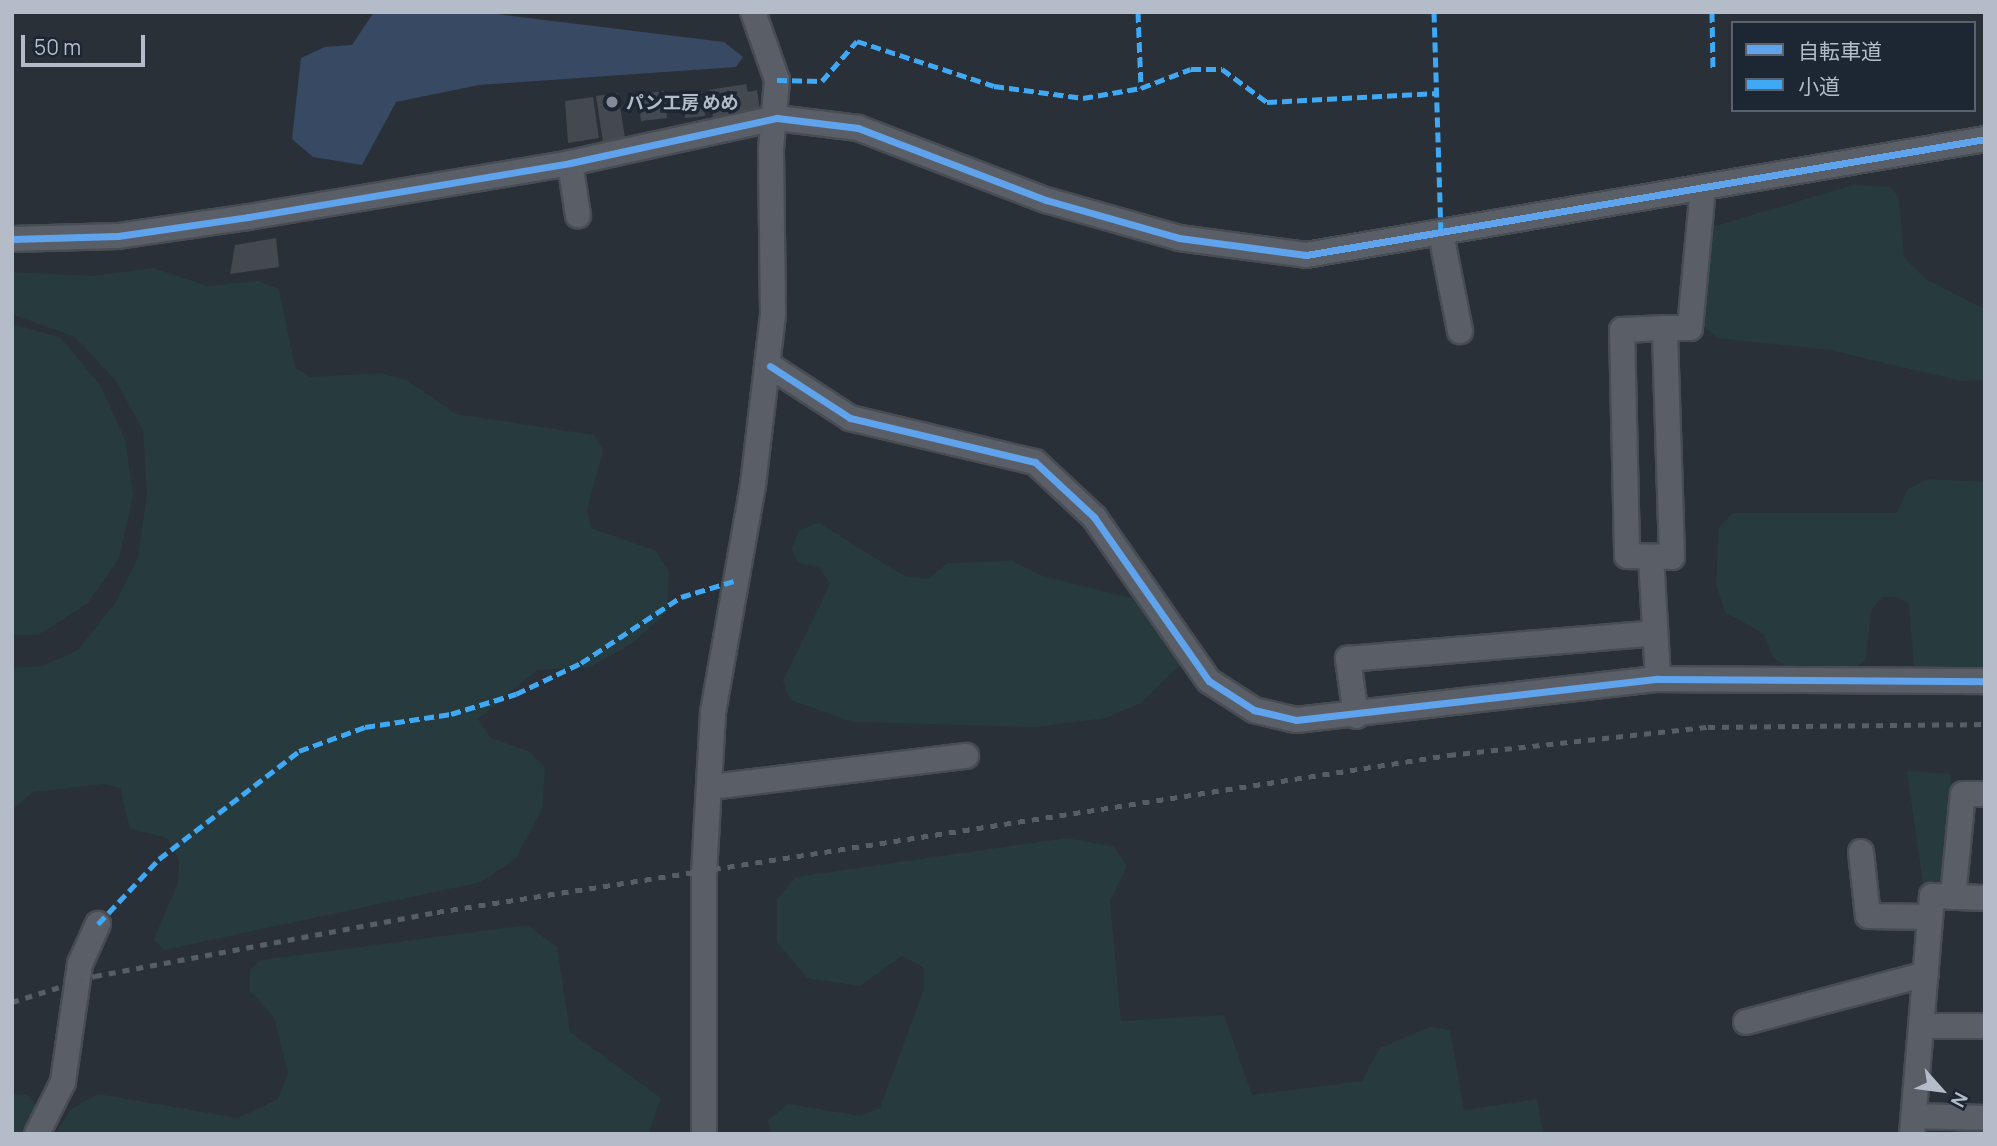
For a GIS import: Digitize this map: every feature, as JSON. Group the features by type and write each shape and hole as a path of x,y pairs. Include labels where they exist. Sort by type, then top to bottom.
{"street":[{"path":"704,1134 704,874 712,787 716,680 770,366 771,149 777,118 777,80 753,12"},
{"path":"12,239 118,236 570,163 777,118 859,128 1046,200 1179,238 1307,255 1985,139"},
{"path":"570,163 578,215"},
{"path":"1665,328 1672,557 1627,556 1622,330 1665,328 1690,328 1703,189"},
{"path":"1441,234 1460,331"},
{"path":"770,366 850,418 1035,462 1094,517 1224,694 1296,720 1356,716 1658,679 1985,681"},
{"path":"1651,557 1658,679"},
{"path":"1356,716 1348,659 1655,633"},
{"path":"712,787 966,756"},
{"path":"1953,897 1963,794 1985,794"},
{"path":"1861,852 1868,916 1930,917"},
{"path":"1985,898 1932,896 1913,1125 1985,1118"},
{"path":"37,1134 63,1082 80,964 98,924"},
{"path":"1746,1022 1926,974"},
{"path":"1922,1026 1985,1026"}],"green space":[{"path":"1853,185 1890,187 1899,197 1904,258 1926,279 1985,309 1985,380 1961,381 1830,350 1717,338 1699,321 1709,228"},
{"path":"153,268 208,286 259,281 279,289 295,367 310,377 380,373 406,380 456,414 594,435 603,450 587,510 591,528 656,551 669,571 667,612 631,644 591,667 537,670 478,719 491,738 530,752 545,768 542,809 516,858 481,882 164,950 154,939 178,883 179,860 167,838 130,829 120,788 104,784 33,792 12,810 12,668 43,666 78,650 116,602 138,558 147,493 143,430 116,381 75,337 12,314 12,272 92,276"},
{"path":"12,324 60,337 100,385 125,439 133,495 119,559 87,604 38,635 12,635"},
{"path":"1928,479 1985,482 1985,672 1914,666 1909,605 1898,597 1882,597 1871,611 1866,659 1857,666 1790,668 1773,658 1764,634 1725,612 1716,584 1719,528 1733,513 1897,513 1908,489"},
{"path":"819,523 904,576 928,579 948,563 1012,561 1043,576 1135,599 1174,642 1181,664 1141,703 1105,718 1036,727 853,722 790,700 783,681 830,584 819,567 798,563 792,549 799,530"},
{"path":"1907,771 1951,774 1946,893 1924,890"},
{"path":"1067,838 1114,847 1127,866 1110,901 1121,1021 1224,1015 1252,1095 1362,1081 1380,1048 1430,1027 1450,1030 1464,1110 1537,1099 1543,1134 771,1134 768,1120 788,1104 860,1116 880,1108 924,989 924,968 902,956 860,986 807,978 777,942 777,899 796,877"},
{"path":"527,925 557,947 570,1032 661,1098 648,1134 55,1134 70,1110 98,1094 238,1118 278,1099 288,1073 274,1017 250,991 250,970 261,960"},
{"path":"26,1094 37,1106 23,1134 12,1134 12,1095"}],"water":[{"path":"374,12 480,12 724,42 743,57 736,67 479,85 396,102 362,165 313,157 292,139 301,58 325,47 352,45"}],"building":[{"path":"746,84 748,92 757,90 760,110 713,117 709,90"},
{"path":"664,91 667,118 641,121 638,94"},
{"path":"702,91 705,116 685,118 682,94"},
{"path":"618,93 625,138 603,142 596,96"},
{"path":"593,97 599,138 568,143 565,101"},
{"path":"276,238 279,267 230,274 235,245"}],"railway":[{"path":"12,1002 95,976 437,912 1449,755 1708,727 1985,724"}],"marked path":[{"path":"1138,12 1141,88"},
{"path":"1434,12 1441,234"},
{"path":"1712,12 1713,68"},
{"path":"777,80 822,81 857,41 994,86 1083,98 1141,88 1191,69 1222,69 1267,102 1438,93"},
{"path":"98,924 159,859 299,751 365,727 451,714 516,694 581,663 681,597 734,581"}],"cycle path":[{"path":"12,239 118,236 248,217 570,163 777,118 858,128 1046,200 1179,238 1306,255 1985,139"},
{"path":"770,366 850,418 1035,462 1094,517 1209,681 1254,710 1296,720 1658,679 1985,681"}],"place":[{"name":"パン工房 めめ","path":"612,102"}]}
